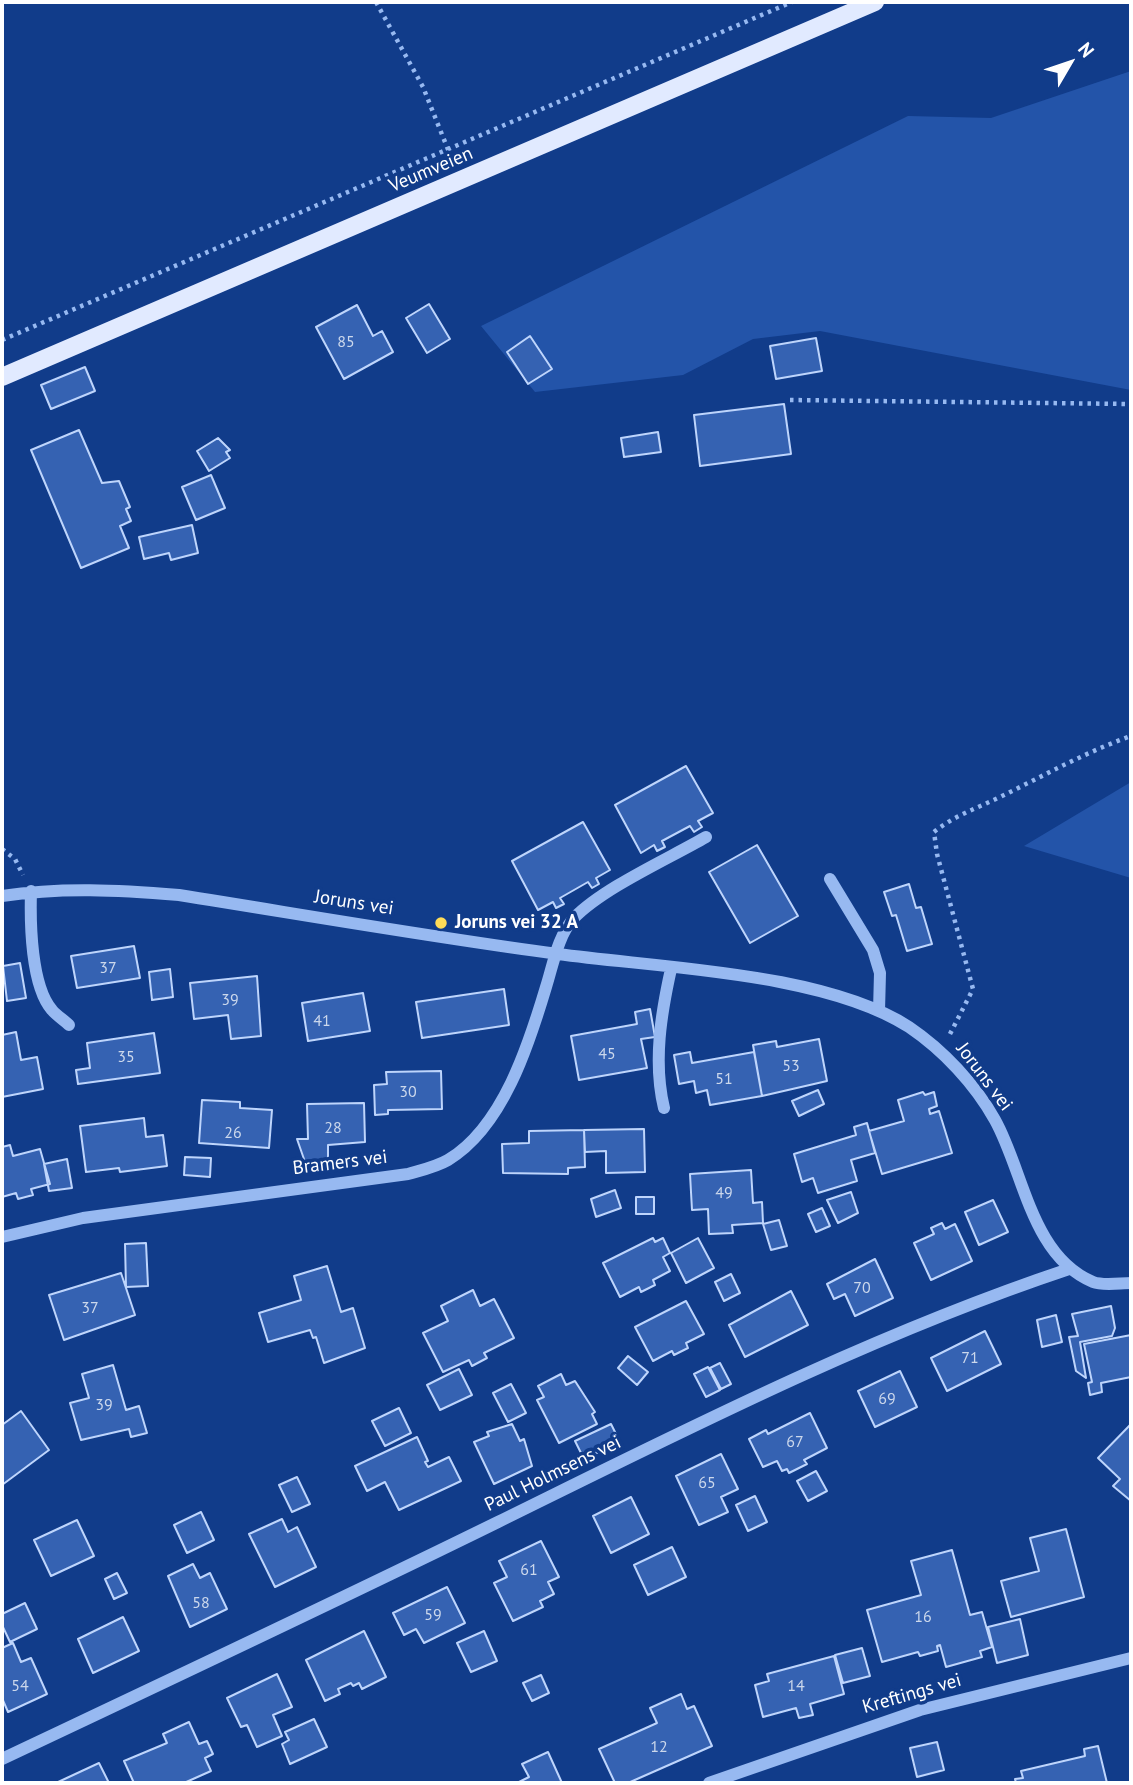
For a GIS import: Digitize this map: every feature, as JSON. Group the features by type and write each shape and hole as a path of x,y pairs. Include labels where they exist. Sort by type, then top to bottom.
{"main road":[{"name":"Veumveien","path":"2,377 875,2"}],"street":[{"name":"Bramers vei","path":"2,1237 83,1217 408,1174 448,1160 478,1133 513,1080 531,1036 556,954 574,918 597,900 706,837"},
{"path":"830,879 873,950 880,973 880,1011"},
{"name":"Joruns vei","path":"2,896 31,891 121,889 179,895 556,954 778,982 880,1011 939,1050 968,1081 995,1119 1038,1226 1069,1269"},
{"path":"31,891 30,923 43,994 52,1010 69,1025"},
{"path":"664,1108 659,1061 662,1011 671,969"},
{"path":"1069,1269 1095,1283 1131,1283"},
{"name":"Paul Holmsens vei","path":"2,1759 361,1590 804,1373 983,1298 1069,1269"},
{"name":"Kreftings vei","path":"709,1783 731,1773 920,1710 1131,1658"}],"path":[{"path":"376,2 423,87 460,181"},
{"path":"2,340 792,2"},
{"path":"790,400 1131,404"},
{"path":"939,1050 962,1016 973,989 937,854 934,832 952,817 999,797 1087,752 1131,736"},
{"path":"2,849 15,859 31,891"}],"shaded area":[{"path":"1131,71 1131,390 820,331 753,339 683,375 535,392 481,326 908,116 991,118"},
{"path":"1131,782 1131,878 1024,846"}],"building":[{"path":"429,304 450,339 427,353 406,318"},
{"path":"357,305 373,336 382,331 393,352 344,379 316,327"},
{"path":"530,336 552,369 528,384 507,352"},
{"path":"816,338 822,371 776,379 770,346"},
{"path":"85,367 95,391 51,409 41,385"},
{"path":"784,404 791,454 700,466 694,415"},
{"path":"79,430 102,483 119,481 130,507 126,509 131,521 120,526 129,548 81,568 31,450"},
{"path":"658,432 661,452 624,457 621,438"},
{"path":"218,438 230,450 226,452 230,458 209,471 197,451"},
{"path":"211,475 225,508 196,520 182,487"},
{"path":"192,525 198,553 171,560 169,553 144,559 139,537"},
{"path":"686,766 713,813 698,821 702,827 694,832 690,826 662,841 665,847 657,851 654,845 641,853 615,805"},
{"path":"583,822 610,870 596,878 599,884 592,888 588,882 560,898 564,904 556,908 553,902 538,910 512,861"},
{"path":"757,845 798,916 750,943 709,872"},
{"path":"909,884 916,908 921,907 932,944 907,951 896,915 892,916 884,892"},
{"path":"134,946 140,978 77,988 71,956"},
{"path":"20,963 26,998 7,1001 3,966"},
{"path":"170,969 173,997 152,1000 149,972"},
{"path":"257,976 261,1036 231,1039 228,1015 194,1019 190,983"},
{"path":"504,989 509,1025 422,1038 416,1002"},
{"path":"363,993 370,1031 308,1041 302,1003"},
{"path":"650,1009 655,1037 641,1039 647,1068 579,1080 571,1036 637,1024 635,1012"},
{"path":"16,1032 21,1060 37,1057 43,1089 2,1097 2,1035"},
{"path":"154,1033 160,1073 78,1084 76,1070 90,1068 87,1043"},
{"path":"819,1039 827,1081 762,1096 753,1045 776,1041 777,1047"},
{"path":"690,1052 692,1063 754,1052 762,1096 710,1105 707,1090 696,1093 694,1081 679,1084 674,1055"},
{"path":"441,1071 442,1109 388,1110 388,1114 375,1115 374,1085 387,1084 386,1072"},
{"path":"818,1090 824,1104 799,1116 792,1101"},
{"path":"923,1092 925,1095 934,1092 937,1106 929,1109 930,1114 939,1111 952,1153 882,1174 869,1131 904,1121 898,1100"},
{"path":"202,1100 240,1102 240,1108 272,1110 269,1148 199,1143"},
{"path":"364,1103 365,1142 328,1145 328,1162 305,1162 297,1139 308,1139 307,1104"},
{"path":"144,1118 146,1137 163,1135 167,1166 120,1172 119,1168 86,1172 80,1126"},
{"path":"867,1123 875,1153 851,1160 857,1181 818,1193 813,1178 802,1182 794,1154 856,1135 854,1127"},
{"path":"644,1129 645,1172 606,1173 606,1151 585,1152 584,1130"},
{"path":"584,1130 585,1167 568,1168 568,1174 503,1173 502,1144 529,1143 529,1131"},
{"path":"10,1145 13,1156 40,1149 50,1184 31,1189 33,1195 18,1199 16,1193 2,1197 2,1147"},
{"path":"185,1157 211,1158 210,1177 184,1175"},
{"path":"67,1159 72,1188 49,1191 44,1164"},
{"path":"751,1170 753,1203 762,1202 763,1223 732,1225 733,1233 709,1234 708,1209 692,1210 690,1174"},
{"path":"615,1190 621,1208 596,1217 591,1199"},
{"path":"851,1192 858,1213 838,1223 827,1200"},
{"path":"636,1197 654,1197 654,1214 636,1214"},
{"path":"993,1200 1008,1232 979,1245 965,1212"},
{"path":"822,1208 830,1226 816,1232 808,1214"},
{"path":"779,1220 787,1246 771,1250 763,1224"},
{"path":"942,1223 945,1229 955,1224 972,1261 931,1280 914,1243 934,1234 931,1228"},
{"path":"653,1238 655,1242 663,1238 670,1253 663,1257 670,1271 653,1280 655,1285 641,1292 639,1287 620,1297 603,1263"},
{"path":"698,1238 714,1268 686,1283 671,1253"},
{"path":"146,1243 148,1286 126,1287 125,1244"},
{"path":"875,1259 893,1298 855,1316 845,1294 834,1299 827,1284"},
{"path":"327,1266 341,1312 353,1308 365,1348 324,1363 316,1337 313,1338 310,1330 268,1342 259,1313 301,1300 294,1276"},
{"path":"121,1273 135,1315 64,1340 49,1295"},
{"path":"731,1274 740,1293 724,1301 715,1282"},
{"path":"473,1290 480,1306 494,1299 514,1338 484,1353 487,1358 472,1366 469,1360 443,1372 423,1333 448,1321 441,1306"},
{"path":"791,1291 808,1325 745,1357 729,1325"},
{"path":"686,1301 704,1334 686,1343 688,1348 674,1355 672,1351 653,1361 635,1327"},
{"path":"1111,1306 1115,1328 1112,1336 1080,1342 1086,1378 1076,1371 1069,1337 1078,1336 1072,1314"},
{"path":"1056,1315 1062,1342 1042,1347 1037,1320"},
{"path":"985,1331 1001,1364 947,1391 931,1358"},
{"path":"1131,1335 1131,1377 1101,1383 1102,1392 1090,1395 1088,1383 1092,1382 1084,1344"},
{"path":"628,1356 648,1372 637,1385 618,1368"},
{"path":"720,1363 731,1384 721,1389 710,1368"},
{"path":"113,1365 126,1410 139,1406 147,1433 131,1437 129,1429 81,1440 70,1403 89,1398 82,1374"},
{"path":"708,1367 720,1390 706,1397 694,1374"},
{"path":"459,1369 472,1395 440,1410 427,1385"},
{"path":"900,1371 917,1407 875,1427 858,1391"},
{"path":"561,1374 566,1385 575,1381 595,1412 592,1414 597,1424 559,1443 537,1400 544,1397 538,1386"},
{"path":"511,1384 526,1413 508,1422 493,1393"},
{"path":"399,1408 411,1433 385,1446 372,1421"},
{"path":"21,1411 49,1450 2,1485 2,1425"},
{"path":"810,1413 827,1448 804,1460 807,1464 789,1473 787,1469 782,1471 777,1461 763,1467 749,1439 766,1430 768,1434"},
{"path":"512,1424 520,1441 524,1439 532,1466 494,1484 474,1442 489,1436 487,1432"},
{"path":"611,1424 620,1442 584,1459 575,1441"},
{"path":"1131,1424 1131,1501 1113,1486 1120,1479 1098,1458"},
{"path":"417,1437 428,1467 449,1457 461,1481 399,1510 385,1482 367,1491 355,1466"},
{"path":"721,1454 738,1489 721,1497 728,1512 699,1525 676,1476"},
{"path":"816,1471 827,1491 808,1501 797,1481"},
{"path":"297,1477 310,1504 292,1512 279,1485"},
{"path":"755,1496 767,1522 748,1531 736,1505"},
{"path":"631,1497 649,1534 611,1553 593,1516"},
{"path":"201,1512 214,1540 187,1553 174,1525"},
{"path":"282,1519 288,1532 297,1527 316,1567 275,1587 249,1534"},
{"path":"77,1520 94,1556 51,1576 34,1540"},
{"path":"1066,1529 1084,1597 1011,1617 1001,1581 1039,1571 1030,1538"},
{"path":"541,1541 559,1577 548,1582 554,1594 540,1601 543,1607 513,1621 494,1583 507,1577 499,1561"},
{"path":"672,1547 686,1577 648,1595 634,1565"},
{"path":"952,1550 970,1615 982,1612 992,1647 980,1651 982,1657 946,1667 940,1645 937,1646 938,1651 920,1656 918,1652 882,1662 867,1610 921,1595 911,1561"},
{"path":"193,1564 200,1578 210,1573 227,1609 190,1627 168,1576"},
{"path":"117,1573 127,1593 114,1599 105,1579"},
{"path":"447,1587 465,1623 424,1643 416,1629 404,1635 393,1613"},
{"path":"25,1603 37,1629 10,1642 2,1625 2,1614"},
{"path":"123,1617 139,1651 93,1673 78,1639"},
{"path":"1020,1619 1028,1655 997,1663 988,1627"},
{"path":"364,1631 386,1677 362,1689 359,1683 353,1686 351,1683 338,1689 340,1694 325,1701 306,1660"},
{"path":"484,1631 497,1661 471,1672 457,1643"},
{"path":"13,1643 21,1662 31,1658 47,1694 8,1712 2,1698 2,1648"},
{"path":"862,1648 870,1676 843,1683 835,1655"},
{"path":"834,1656 844,1694 810,1704 813,1715 799,1718 796,1708 763,1717 755,1685 769,1681 767,1674"},
{"path":"277,1674 292,1707 273,1715 282,1736 257,1747 247,1725 241,1727 227,1698"},
{"path":"541,1675 549,1693 532,1701 523,1683"},
{"path":"681,1694 687,1709 694,1706 712,1746 628,1783 615,1783 599,1749 657,1723 650,1708"},
{"path":"314,1719 327,1747 290,1764 282,1744 289,1740 285,1732"},
{"path":"189,1722 199,1744 207,1741 213,1754 205,1758 211,1771 184,1783 134,1783 124,1761 167,1743 163,1734"},
{"path":"937,1742 944,1770 917,1777 910,1748"},
{"path":"1098,1746 1107,1783 1016,1783 1015,1779 1023,1778 1021,1771 1085,1756 1084,1749"},
{"path":"548,1752 562,1783 517,1783 529,1777 522,1764"},
{"path":"99,1763 109,1783 56,1783"}],"place":[{"name":"Joruns vei 32 A","path":"441,923"}]}
